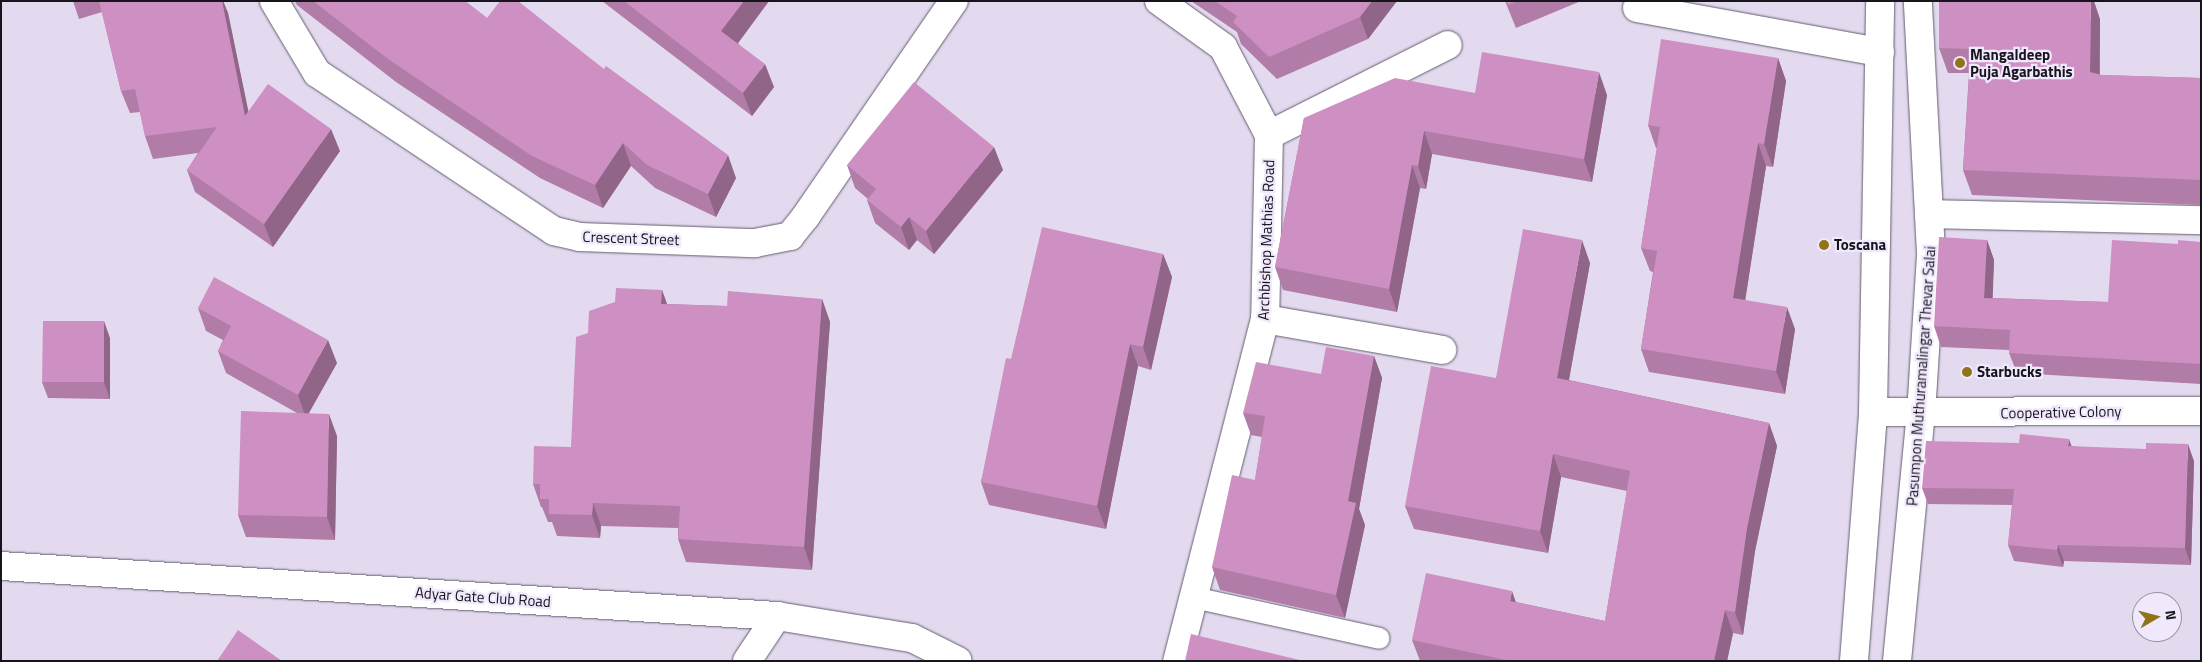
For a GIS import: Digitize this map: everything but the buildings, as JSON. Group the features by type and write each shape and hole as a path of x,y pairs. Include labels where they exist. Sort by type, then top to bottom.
{"street":[{"name":"Crescent Street","path":"274,1 317,73 554,231 579,237 755,243 790,236 806,216 954,1"},
{"name":"Archbishop Mathias Road","path":"1159,1 1223,48 1269,134 1265,319 1177,661"},
{"path":"1854,661 1873,412 1880,1"},
{"name":"Pasumpon Muthuramalingar Thevar Salai","path":"1897,661 1921,414 1931,253 1918,1"},
{"path":"1637,8 1880,52"},
{"path":"1269,134 1448,45"},
{"path":"1929,214 2201,220"},
{"path":"1265,319 1442,350"},
{"name":"Cooperative Colony","path":"1873,412 1921,414 2201,411"},
{"name":"Adyar Gate Club Road","path":"1,566 777,616 912,638 958,661"},
{"path":"747,661 777,616"}],"lane":[{"path":"1193,597 1379,638"}],"place":[{"name":"Mangaldeep Puja Agarbathis","path":"1960,63"},
{"name":"Toscana","path":"1824,245"},
{"name":"Starbucks","path":"1967,372"}]}
